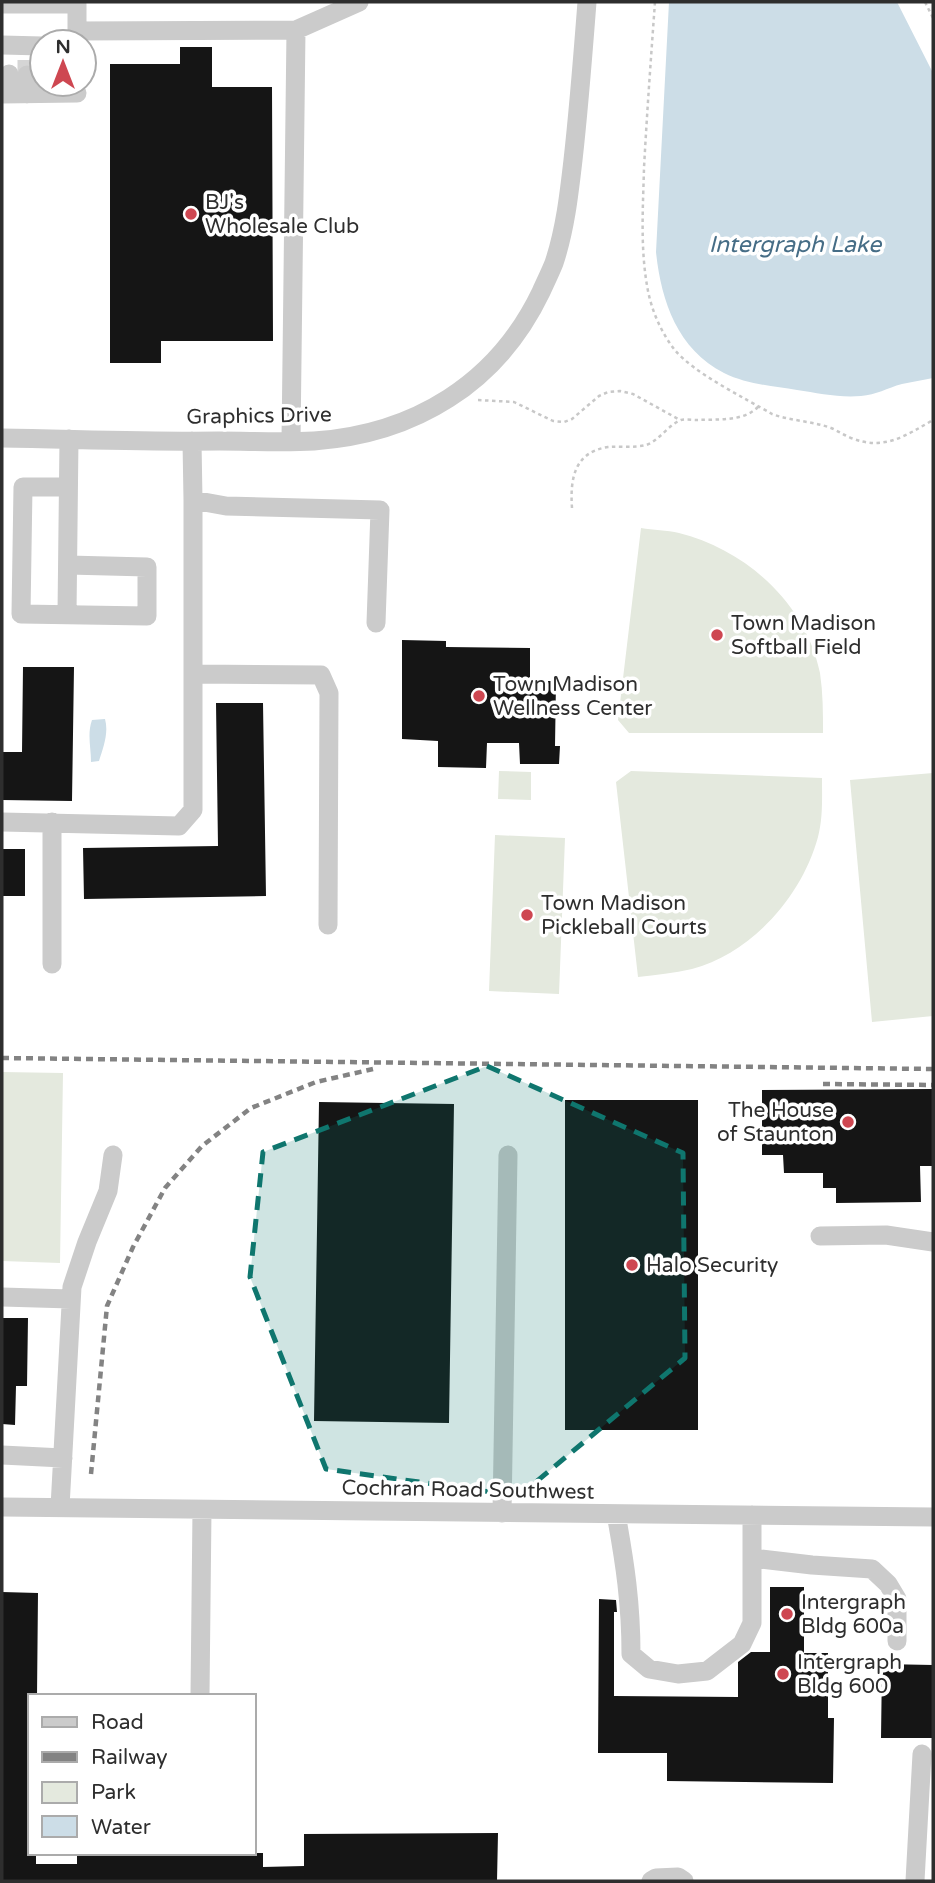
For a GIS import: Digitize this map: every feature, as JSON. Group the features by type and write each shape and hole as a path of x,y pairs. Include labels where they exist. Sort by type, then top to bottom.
{"street":[{"path":"98,35 296,30 359,2"},
{"name":"Graphics Drive","path":"2,438 192,442 316,441 390,427 429,411 459,392 493,364 517,334 535,305 553,266 565,222 587,2"},
{"path":"2,4 77,4 77,28"},
{"path":"291,442 296,30"},
{"path":"67,614 69,439"},
{"path":"2,822 179,825 193,810 192,442"},
{"path":"68,487 23,487 21,614 147,616 147,567 68,565"},
{"path":"193,500 226,506 380,509 376,622"},
{"path":"194,674 321,675 330,693 328,925"},
{"path":"52,822 52,964"},
{"path":"60,1507 72,1287 108,1191 113,1155"},
{"path":"502,1513 508,1155"},
{"path":"820,1236 886,1235 933,1242"},
{"path":"2,1297 71,1299"},
{"path":"2,1455 63,1458"},
{"name":"Cochran Road Southwest","path":"2,1507 933,1517"},
{"path":"200,1694 202,1510"},
{"path":"616,1514 627,1573 631,1654 649,1670 678,1674 707,1671 742,1644 752,1623 752,1515"},
{"path":"752,1558 872,1569 888,1584 897,1600 897,1641"},
{"path":"915,1881 922,1754"},
{"path":"651,1881 656,1878 678,1877 684,1881"}],"path":[{"path":"655,2 643,198 643,244 648,293 660,326 676,351 693,366 759,406 785,418 832,428 850,438 868,443 881,444 901,438 933,420"},
{"path":"925,2 933,18"},
{"path":"478,400 514,402 553,421 564,422 608,392 620,391 633,394 680,420 733,419 748,415 759,406"},
{"path":"572,508 571,489 575,470 583,459 593,451 607,447 646,444 680,420"}],"highlighted area":[{"path":"487,1066 683,1153 685,1358 519,1496 326,1469 250,1277 263,1152"}],"green space":[{"name":"Town Madison Softball Field","path":"641,528 679,533 727,552 749,566 787,602 813,648 820,673 823,733 629,733 618,720"},
{"path":"499,771 531,772 531,800 498,799"},
{"path":"631,771 822,778 820,830 800,880 772,919 754,936 714,961 692,969 638,977 616,782"},
{"path":"933,773 933,1016 872,1022 850,780"},
{"name":"Town Madison Pickleball Courts","path":"495,835 565,838 559,994 489,991"},
{"path":"2,1072 63,1073 60,1263 2,1261"}],"water":[{"name":"Intergraph Lake","path":"669,2 897,2 933,73 933,378 872,394 853,396 769,386 724,373 694,351 683,337 667,305 656,252"},
{"path":"105,719 104,746 99,761 91,762 89,735 92,720"}],"building":[{"name":"BJ's Wholesale Club","path":"180,47 212,47 212,87 272,87 273,341 161,341 161,363 110,363 110,64 180,64"},
{"name":"Town Madison Wellness Center","path":"402,640 446,641 446,647 530,648 530,681 556,681 555,746 560,746 559,764 520,764 519,743 487,743 486,768 438,767 438,741 402,739"},
{"path":"23,667 74,667 72,801 2,800 2,752 22,752"},
{"path":"216,703 263,703 266,896 84,899 83,848 218,846"},
{"path":"2,849 25,849 25,896 2,896"},
{"name":"The House of Staunton","path":"933,1089 933,1166 920,1166 921,1202 836,1203 836,1188 823,1188 823,1173 784,1173 783,1155 762,1155 762,1090"},
{"name":"Halo Security","path":"565,1100 698,1100 698,1430 565,1430"},
{"path":"319,1102 454,1104 449,1423 314,1421"},
{"path":"2,1318 28,1318 27,1386 16,1386 15,1425 2,1424"},
{"name":"Intergraph Bldg 600","path":"770,1587 804,1587 804,1653 828,1653 828,1718 834,1718 833,1783 667,1781 667,1753 598,1753 599,1599 616,1600 614,1696 738,1697 738,1662 751,1652 770,1652"},
{"path":"2,1592 38,1593 37,1694 28,1694 28,1855 36,1855 36,1864 77,1864 77,1855 263,1853 263,1867 304,1866 304,1834 498,1833 497,1881 2,1881"},
{"path":"882,1664 933,1665 933,1738 881,1738"}],"tunnel":[{"path":"27,60 27,75"}],"railway":[{"path":"2,1058 933,1069"},
{"path":"91,1474 107,1306 133,1247 165,1188 202,1146 251,1108 316,1082 373,1069"},
{"path":"823,1084 933,1085"}],"place":[{"name":"BJ's Wholesale Club","path":"191,214"},
{"name":"Town Madison Softball Field","path":"717,635"},
{"name":"Town Madison Wellness Center","path":"479,696"},
{"name":"Town Madison Pickleball Courts","path":"527,915"},
{"name":"The House of Staunton","path":"848,1122"},
{"name":"Halo Security","path":"632,1265"},
{"name":"Intergraph Bldg 600a","path":"787,1614"},
{"name":"Intergraph Bldg 600","path":"783,1674"}]}
